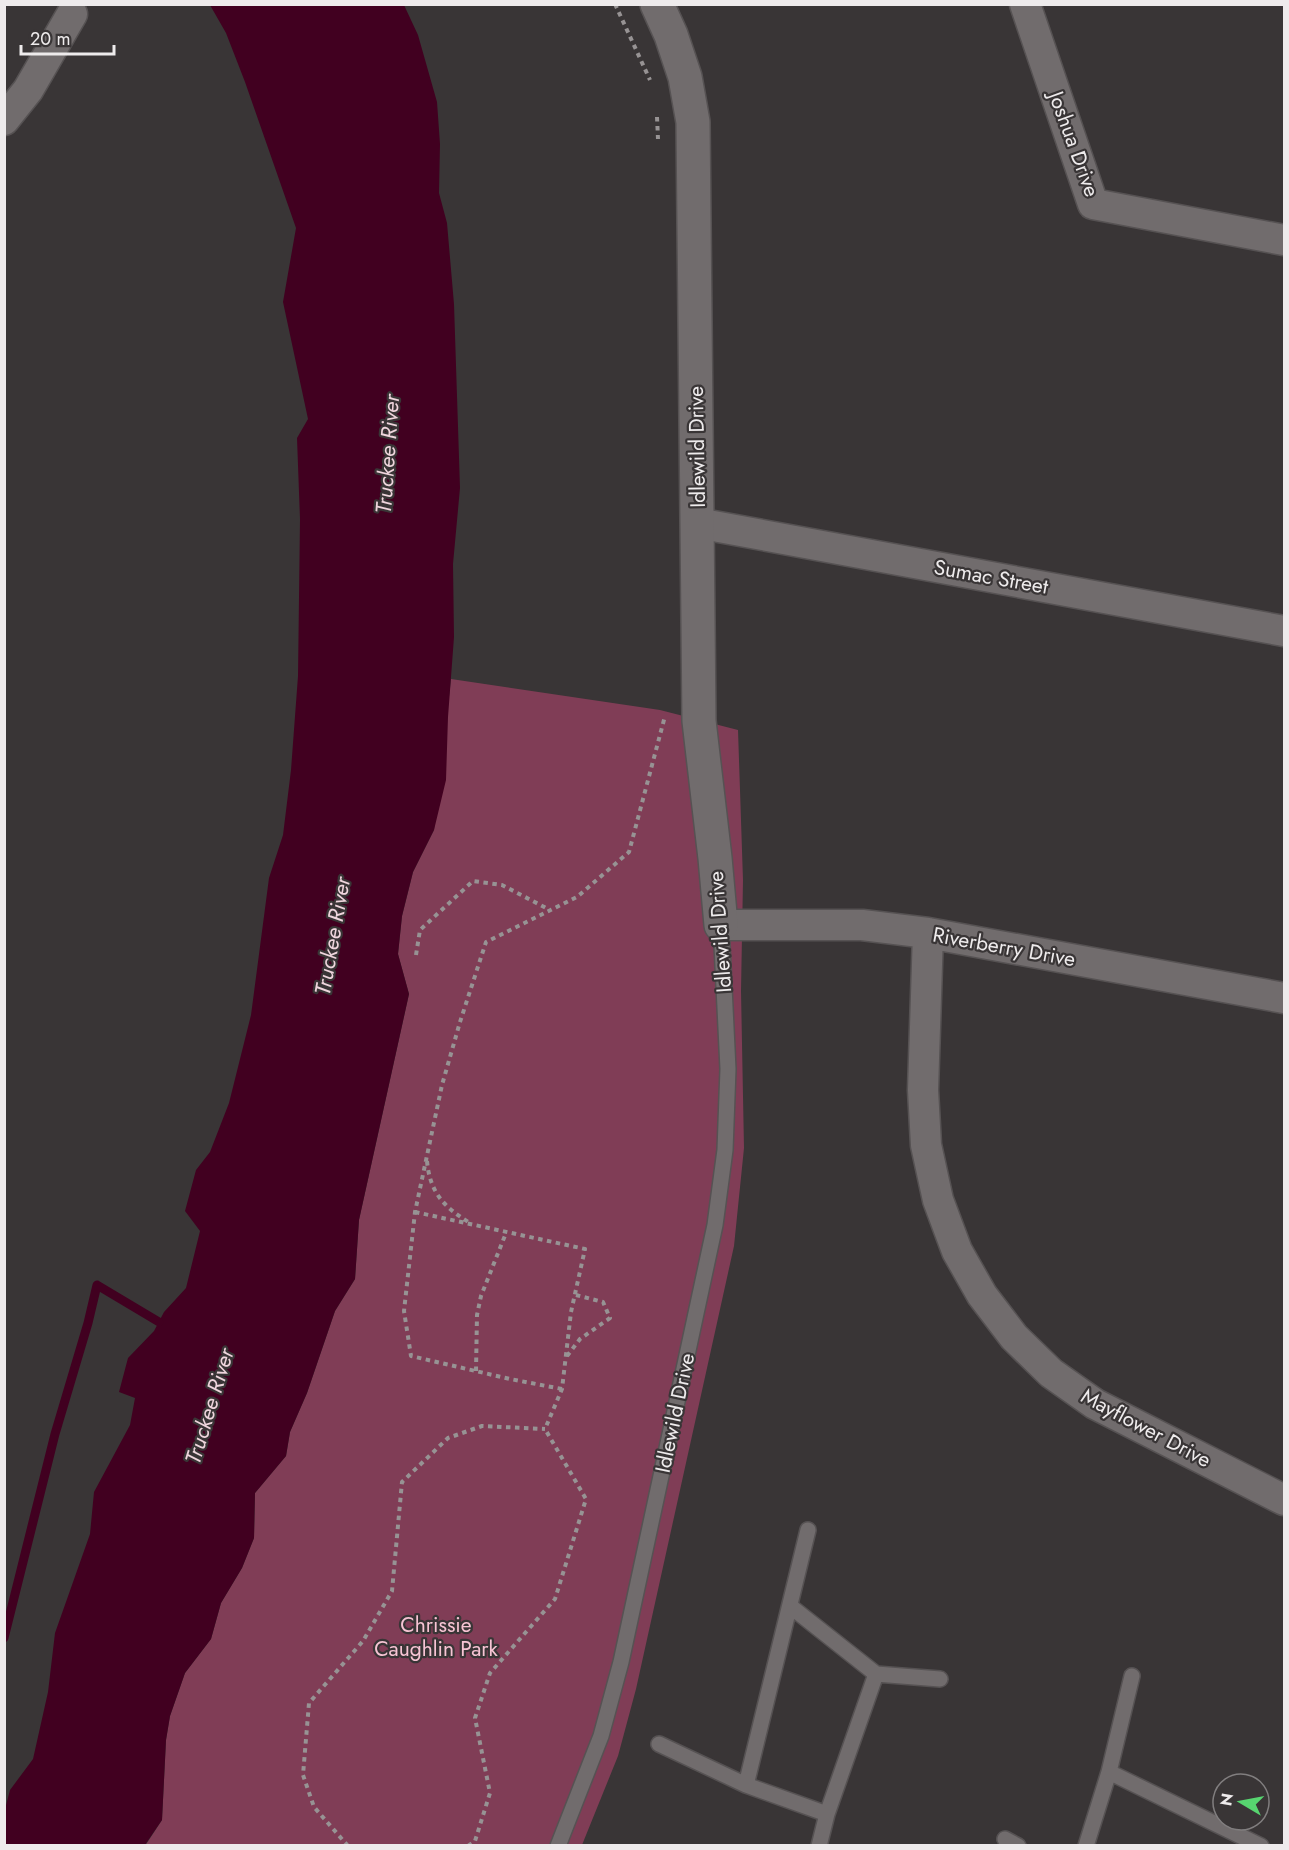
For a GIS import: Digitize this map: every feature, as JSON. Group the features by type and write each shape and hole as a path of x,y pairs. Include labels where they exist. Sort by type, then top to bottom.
{"street":[{"name":"Idlewild Drive","path":"657,4 671,35 685,77 693,122 699,722 721,925"},
{"name":"Joshua Drive","path":"1025,4 1093,204 1284,240"},
{"path":"4,120 28,90 72,14"},
{"name":"Sumac Street","path":"697,523 1284,631"},
{"name":"Riverberry Drive","path":"721,925 862,925 928,933 1284,998"},
{"name":"Mayflower Drive","path":"928,933 923,1090 926,1145 938,1200 957,1251 981,1295 1014,1337 1051,1373 1095,1404 1284,1500"}],"lane":[{"name":"Idlewild Drive","path":"558,1845 601,1736 621,1662 715,1226 725,1150 728,1069 721,925"},
{"path":"746,1785 808,1530"},
{"path":"790,1606 876,1674 940,1679"},
{"path":"819,1845 827,1814 876,1674"},
{"path":"1086,1845 1109,1772 1132,1676"},
{"path":"659,1744 746,1785 827,1814"},
{"path":"1109,1772 1261,1845"}],"path":[{"path":"615,4 651,83"},
{"path":"657,115 659,147"},
{"path":"562,1389 411,1356 404,1311 415,1212 448,1064 486,942 577,897 629,852 666,712"},
{"path":"416,955 420,930 473,881 502,885 551,910"},
{"path":"427,1155 429,1177 436,1193 453,1213 472,1225"},
{"path":"415,1212 585,1249 572,1312 562,1389 544,1429"},
{"path":"476,1371 477,1315 481,1296 506,1233"},
{"path":"566,1357 580,1339 610,1318 603,1302 576,1295"},
{"path":"348,1845 314,1807 303,1775 309,1703 363,1641 392,1591 402,1482 448,1438 482,1426 544,1429"},
{"path":"468,1845 475,1841 490,1793 475,1718 490,1673 555,1599 586,1499 544,1429"}],"green space":[{"name":"Chrissie Caughlin Park","path":"451,679 660,710 738,730 743,880 741,991 744,1148 734,1246 636,1689 618,1756 582,1845 145,1846 162,1820 166,1740 170,1716 185,1673 211,1639 221,1603 242,1568 254,1538 255,1493 286,1456 290,1432 307,1393 335,1311 355,1279 359,1220 409,994 398,954 402,916 413,872 434,830"}],"water":[{"name":"Truckee River","path":"210,5 404,5 418,35 437,102 440,144 439,193 447,223 454,304 460,488 453,564 454,637 446,780 434,830 413,872 402,916 398,954 409,994 359,1220 355,1279 335,1311 307,1393 290,1432 286,1456 255,1493 254,1538 242,1568 221,1603 211,1639 185,1673 170,1716 166,1740 162,1820 145,1845 5,1845 5,1809 10,1790 33,1759 48,1692 55,1633 90,1534 94,1492 130,1425 135,1398 119,1392 128,1358 154,1331 164,1312 186,1288 200,1231 185,1211 196,1170 210,1152 229,1103 251,1015 269,878 283,835 291,770 298,676 300,519 297,438 308,419 283,302 296,228 245,82 226,33"}],"waterway":[{"path":"4,1638 55,1434 97,1285 159,1322"}]}
